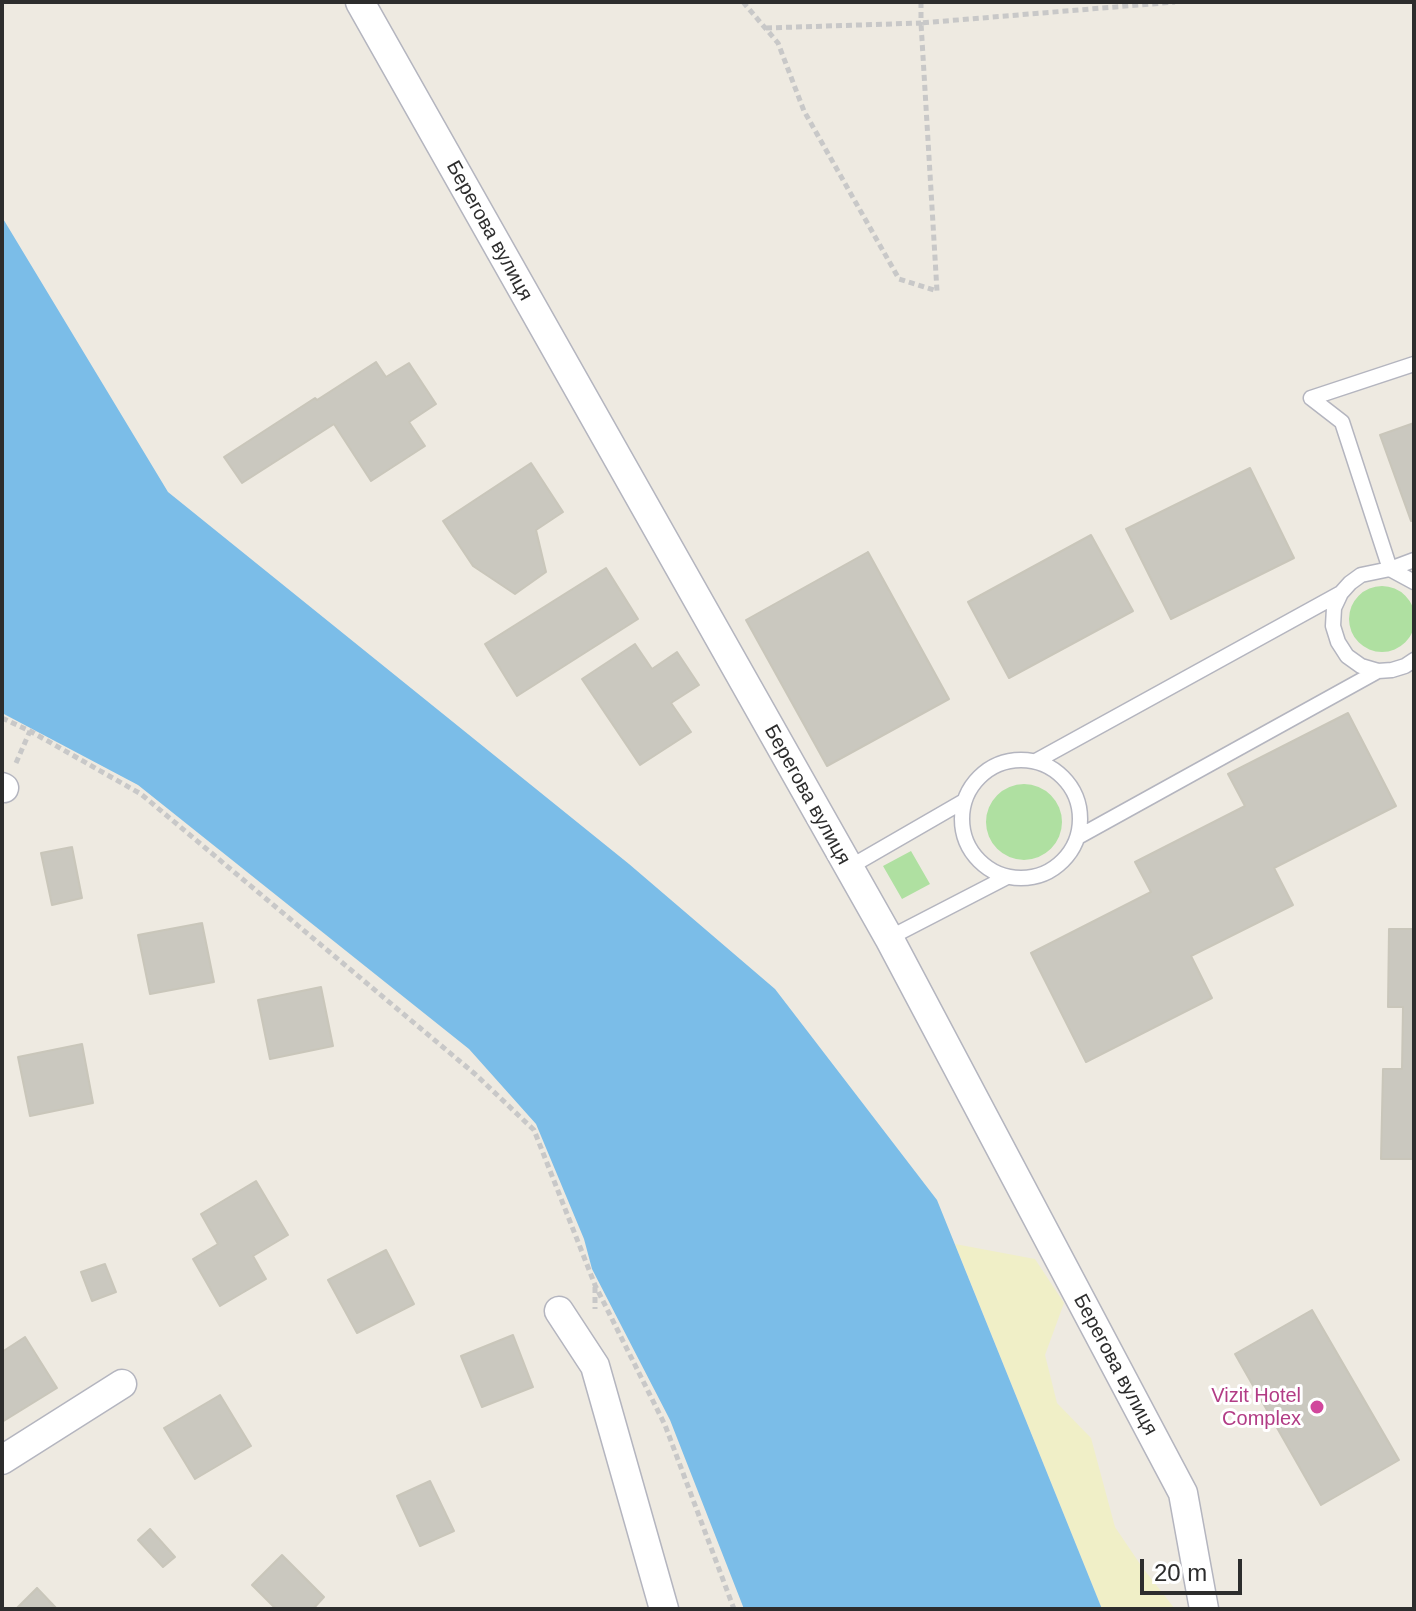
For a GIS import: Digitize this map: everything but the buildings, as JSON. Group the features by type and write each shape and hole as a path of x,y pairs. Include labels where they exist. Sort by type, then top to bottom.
{"street":[{"name":"Берегова вулиця","path":"360,2 889,938 1183,1493 1204,1609"},
{"path":"559,1311 595,1366 664,1609"},
{"path":"2,1460 122,1384"}],"lane":[{"path":"1414,364 1311,398 1342,422 1390,569 1414,582"},
{"path":"1036,761 1341,593 1361,575 1414,560"},
{"path":"1341,593 1334,608 1333,626 1347,656 1361,666 1378,671 1392,670 1414,660"},
{"path":"1078,837 1378,671"},
{"path":"1018,760 1036,761 1054,769 1068,782 1077,799 1081,818 1078,837 1070,853 1058,866 1042,875 1025,879 1007,877 989,870 974,857 965,840 961,821 964,801 971,785 992,767 1018,760"},
{"path":"848,868 964,801"},
{"path":"889,938 1007,877"}],"path":[{"path":"743,2 778,43 804,111 899,279 937,291 921,2"},
{"path":"765,28 921,23 1175,2"},
{"path":"2,718 141,794 475,1074 534,1130 595,1285 665,1425 734,1609"}],"green space":[{"path":"1388,586 1406,595 1413,606 1413,632 1406,643 1395,650 1376,652 1363,647 1354,638 1349,613 1354,600 1363,591"},
{"path":"1024,784 1038,787 1051,795 1059,808 1062,822 1059,836 1051,849 1038,857 1024,860 1010,857 997,849 989,836 986,822 989,808 997,795 1010,787"},
{"path":"911,851 930,884 902,899 883,866"}],"sand":[{"path":"955,1244 1035,1259 1064,1303 1045,1355 1057,1403 1091,1438 1115,1527 1175,1609 1102,1609"}],"water":[{"path":"2,217 168,492 629,864 775,989 937,1200 1102,1609 744,1609 670,1420 592,1269 584,1239 536,1124 469,1049 138,785 2,713"}],"place":[{"name":"Vizit Hotel Complex","path":"1317,1407"}]}
